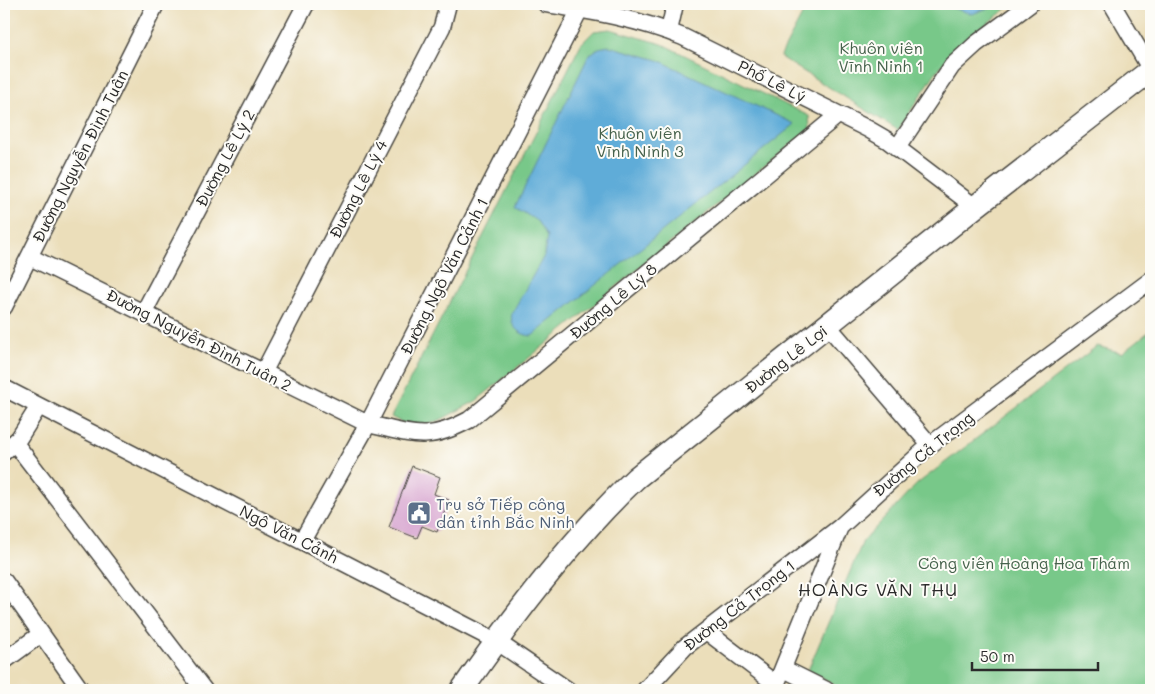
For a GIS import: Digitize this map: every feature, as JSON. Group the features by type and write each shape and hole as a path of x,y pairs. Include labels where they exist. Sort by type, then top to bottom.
{"main road":[{"name":"Đường Lê Lợi","path":"462,690 496,641 611,501 636,478 1151,70"}],"street":[{"name":"Đường Nguyễn Đình Tuân","path":"4,307 156,4"},
{"name":"Đường Lê Lý 2","path":"144,312 306,4"},
{"name":"Đường Lê Lý 4","path":"264,373 442,27 448,4"},
{"name":"Phố Lê Lý","path":"546,4 652,24 669,31 868,129 897,148 976,207"},
{"path":"669,31 675,4"},
{"path":"897,148 952,66 976,44 1030,4"},
{"path":"1112,4 1151,70"},
{"name":"Đường Ngô Văn Cảnh 1","path":"302,541 368,424 580,9"},
{"name":"Đường Lê Lý 8","path":"368,424 423,436 446,432 469,420 838,115"},
{"name":"Đường Nguyễn Đình Tuân 2","path":"30,257 368,424"},
{"name":"Đường Cả Trọng","path":"776,687 840,526 930,445 1151,280"},
{"path":"828,326 930,445"},
{"name":"Ngô Văn Cảnh","path":"4,388 496,641 568,690"},
{"path":"39,406 10,448 204,690"},
{"name":"Đường Cả Trọng 1","path":"644,690 666,666 706,631 840,526"},
{"path":"4,581 81,690"},
{"path":"706,631 776,687"},
{"path":"4,661 41,634"},
{"path":"784,670 826,690"}],"green space":[{"name":"Khuôn viên Vĩnh Ninh 1","path":"808,4 1013,4 966,39 936,72 898,130 780,57"},
{"name":"Khuôn viên Vĩnh Ninh 3","path":"610,29 662,44 809,116 810,129 476,401 440,420 414,429 391,417 581,44 594,31"},
{"name":"Công viên Hoàng Hoa Thám","path":"1151,330 1151,690 845,690 808,670 863,541 917,484 1097,346 1122,353"}],"water":[{"path":"940,4 999,4 972,14"},
{"path":"609,46 658,60 795,124 532,336 523,334 514,326 511,318 512,313 544,256 547,237 537,221 515,207 589,55 599,48"}],"building":[{"name":"Trụ sở Tiếp công dân tỉnh Bắc Ninh","path":"412,466 440,477 434,494 449,500 437,532 422,526 417,538 389,527"}],"place":[{"name":"Trụ sở Tiếp công dân tỉnh Bắc Ninh","path":"419,513"}],"district":[{"name":"HOÀNG VĂN THỤ","path":"878,590"}]}
